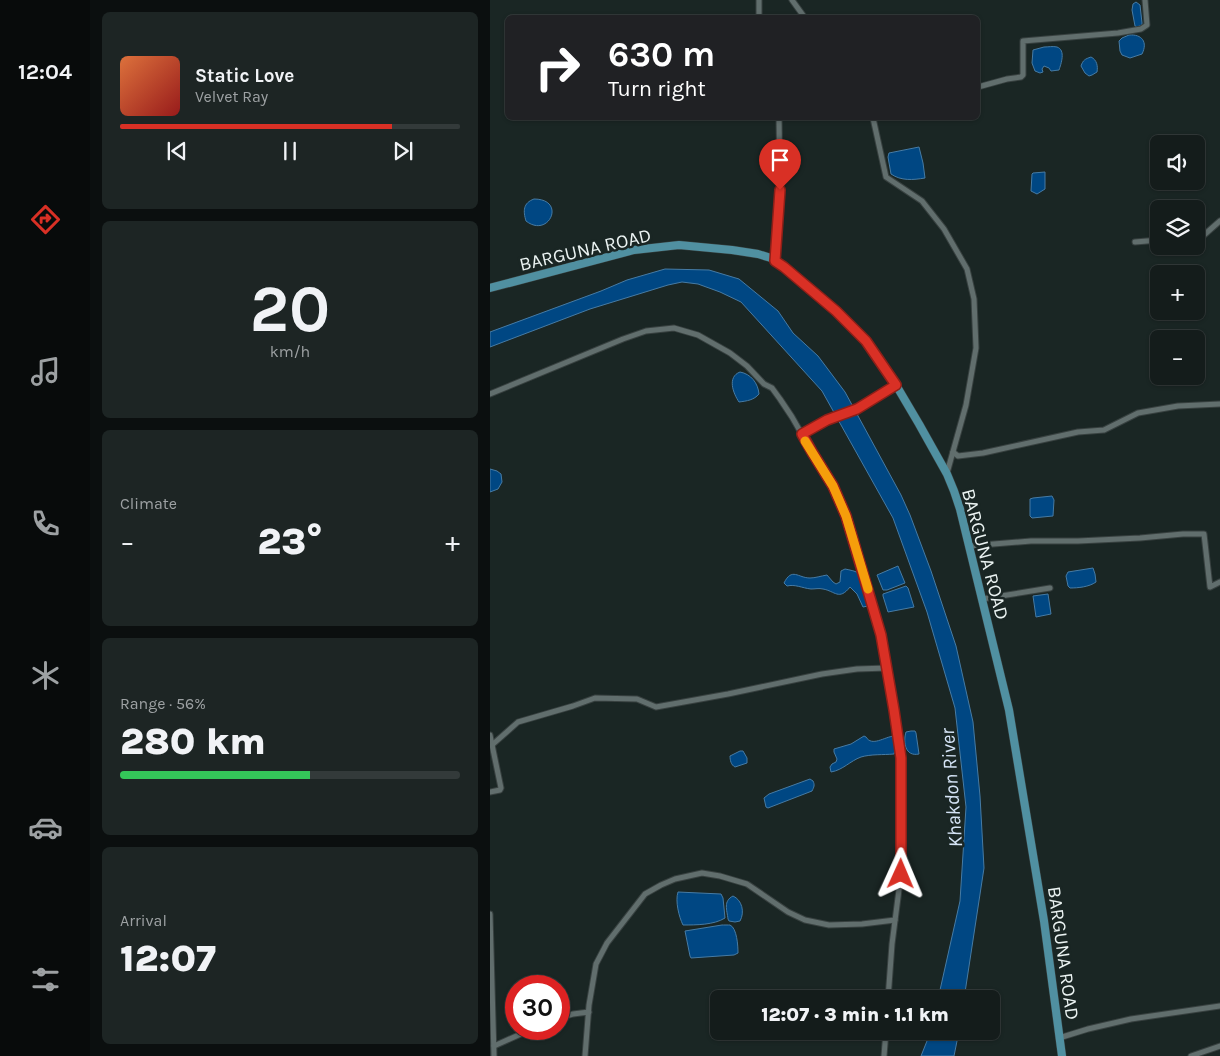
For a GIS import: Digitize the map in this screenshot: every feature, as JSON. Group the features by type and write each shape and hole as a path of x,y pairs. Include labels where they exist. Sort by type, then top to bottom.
{"main road":[{"name":"BARGUNA ROAD","path":"490,288 634,250 678,245 732,250 771,258 836,311 866,341 896,385 947,474 960,509 1009,710 1044,921 1062,1056"}],"street":[{"path":"759,0 759,15"},
{"path":"792,0 802,15"},
{"path":"980,87 1024,75 1023,41 1118,33 1141,29 1147,25 1145,0"},
{"path":"775,261 780,190 779,120"},
{"path":"873,120 886,177 922,201 944,229 967,269 974,299 976,348 966,405 947,474"},
{"path":"1205,234 1220,221"},
{"path":"1135,242 1150,241"},
{"path":"490,394 623,338 646,331 674,328 698,335 730,353 747,366 764,384 772,388 780,399 833,486 846,516 881,635 901,758 901,874 896,905 889,990"},
{"path":"802,434 827,420 857,409 896,385"},
{"path":"953,452 958,456 983,453 1078,432 1104,430 1138,414 1178,406 1220,404"},
{"path":"969,546 1031,541 1087,541 1204,534 1210,587 1220,582"},
{"path":"982,598 1050,588"},
{"path":"492,745 518,722 595,698 637,699 656,707 822,674 857,669 887,668"},
{"path":"490,735 501,788 500,790 490,792"},
{"path":"585,1056 596,964 607,943 645,894 661,885 675,879 702,873 747,884 788,912 805,920 829,925 895,920"},
{"path":"490,914 494,1056"},
{"path":"1059,1038 1131,1019 1220,1006"},
{"path":"570,1015 589,1012"},
{"path":"494,1046 507,1040"},
{"path":"884,1056 885,1040"},
{"path":"1191,1056 1220,1046"}],"water":[{"path":"1136,2 1140,5 1142,23 1142,25 1137,27 1135,26 1132,10 1133,4"},
{"path":"1129,35 1140,37 1144,42 1142,54 1130,58 1122,55 1119,41"},
{"path":"1044,47 1057,47 1060,49 1062,57 1059,70 1051,71 1044,66 1043,72 1035,71 1032,63 1033,50"},
{"path":"1091,57 1096,61 1097,72 1089,76 1081,66 1084,60"},
{"path":"919,147 925,178 907,179 891,174 889,153"},
{"path":"1045,172 1045,189 1037,194 1031,191 1032,174"},
{"path":"534,199 544,201 550,205 552,211 551,217 542,225 534,225 526,221 524,214 526,205"},
{"path":"665,269 709,270 739,279 778,311 793,333 818,356 845,392 901,495 931,571 956,646 973,722 984,868 965,990 940,990 960,901 966,807 955,708 927,612 893,518 822,391 741,302 698,284 682,282 668,285 590,309 490,347 490,332 627,280"},
{"path":"740,372 747,375 757,386 759,394 748,401 739,402 733,390 732,381 736,374"},
{"path":"490,469 501,474 502,482 498,489 490,492"},
{"path":"1052,496 1054,500 1053,516 1032,518 1030,516 1030,499"},
{"path":"898,566 905,583 883,590 877,575"},
{"path":"1093,568 1096,582 1080,587 1070,588 1068,586 1066,576 1068,572"},
{"path":"845,569 860,574 866,590 868,606 863,607 857,594 850,587 843,594 837,594 822,589 787,586 784,583 790,575 796,574 806,578 827,575 836,584 840,582 841,571"},
{"path":"906,586 914,607 888,612 883,594"},
{"path":"1048,594 1051,614 1036,617 1033,596"},
{"path":"906,732 916,733 919,754 911,753 906,748"},
{"path":"864,736 869,740 875,741 894,736 896,744 894,754 861,757 831,772 830,767 837,759 834,749 851,744"},
{"path":"743,751 747,758 747,763 735,767 731,762 730,756"},
{"path":"810,779 814,784 812,791 768,808 766,807 764,798 769,794"},
{"path":"678,892 721,894 725,918 699,925 683,925 678,909"},
{"path":"733,896 739,900 742,910 742,918 740,921 735,922 729,921 727,909 728,900"},
{"path":"730,925 734,930 737,937 738,953 734,955 691,958 685,931"},
{"path":"927,1040 957,1040 954,1056 921,1056"}],"slow traffic":[{"path":"805,441 833,486 846,516 868,589"}],"route":[{"path":"780,190 775,261 836,311 866,341 896,385 857,409 827,420 802,434 833,486 846,516 881,635 901,758 901,874"}],"water label":[{"name":"Khakdon River","path":"951,788"}]}
